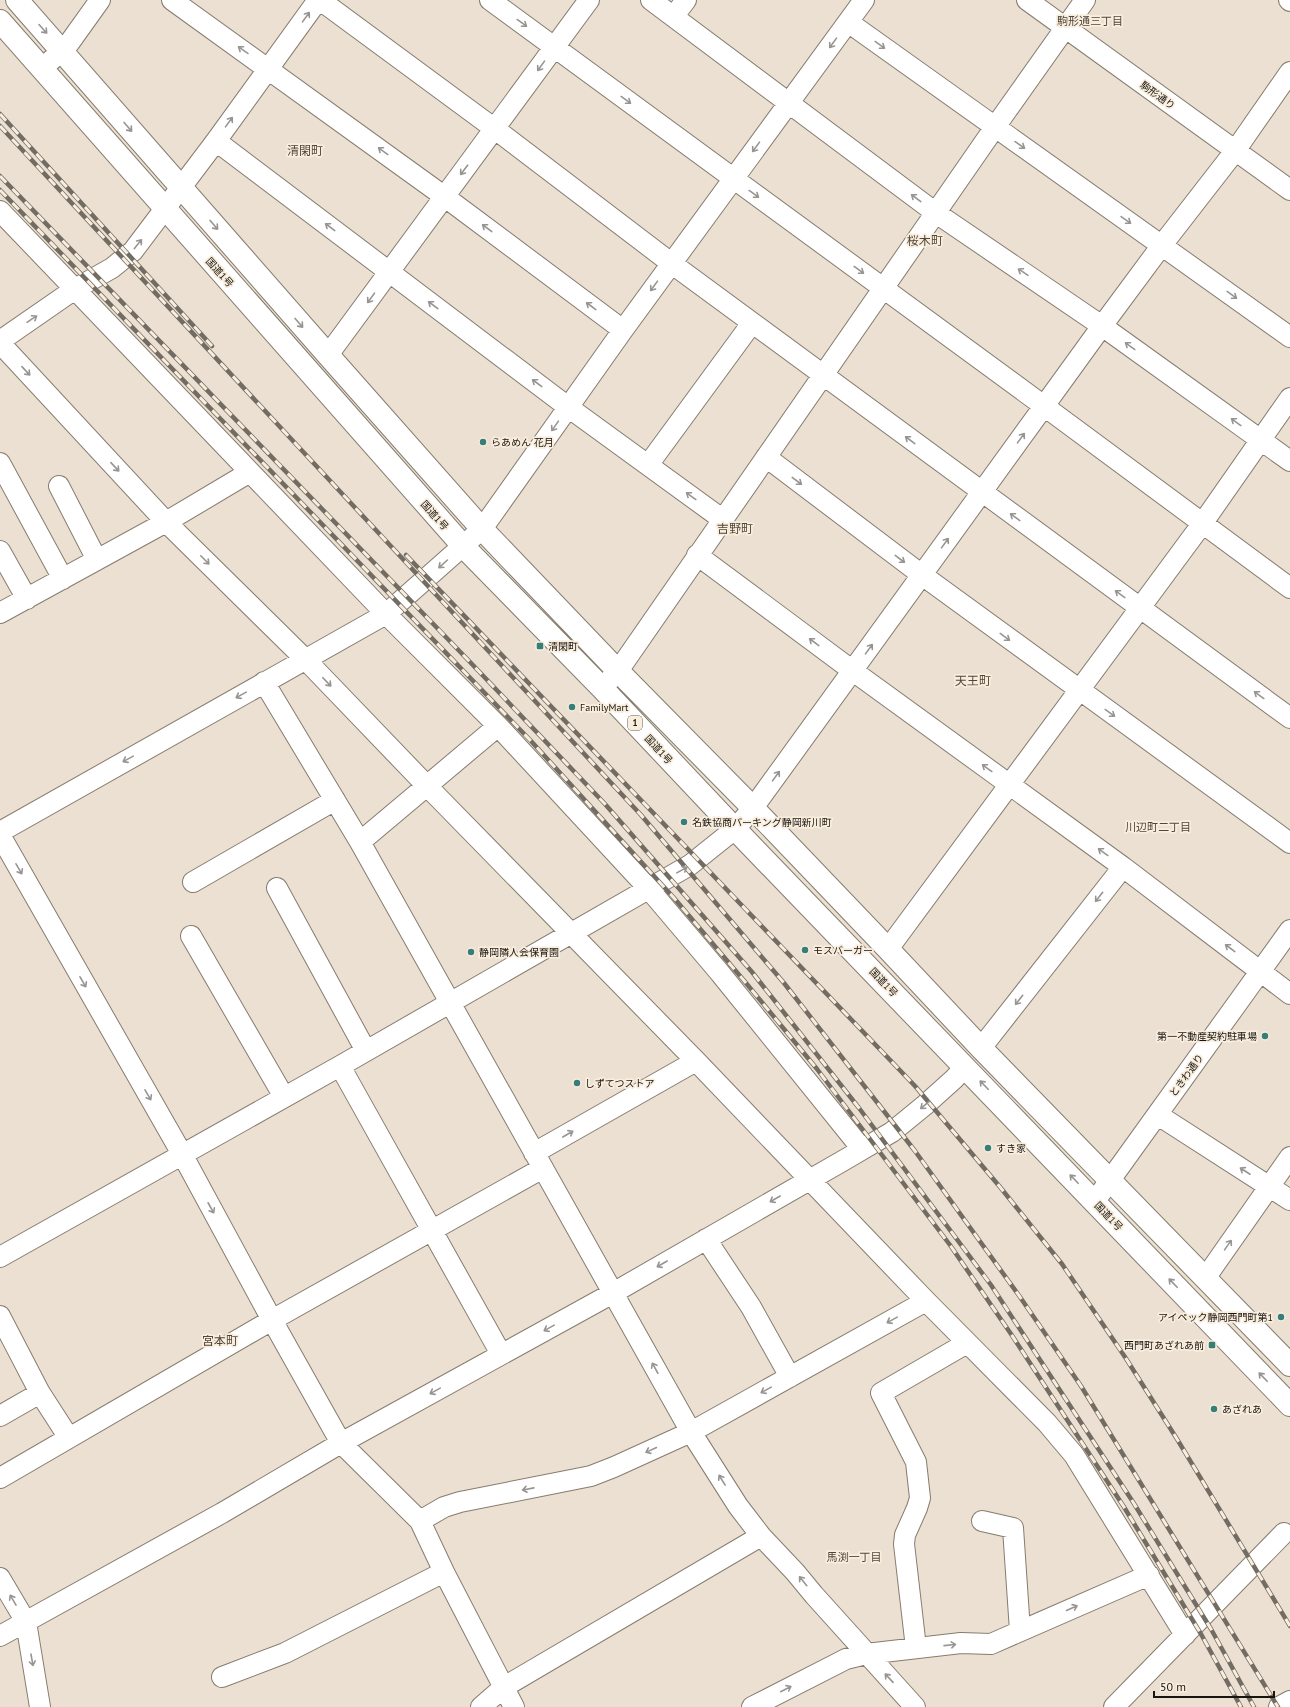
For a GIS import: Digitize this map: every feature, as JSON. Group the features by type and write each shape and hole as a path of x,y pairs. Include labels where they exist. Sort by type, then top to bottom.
{"highway":[{"name":"1","path":"17,0 328,356 482,529 618,671 753,808 981,1048 1290,1365"},
{"name":"国道1号","path":"0,21 164,209 463,546 602,688 1290,1405"}],"street":[{"path":"42,68 62,51 100,0"},
{"path":"172,0 269,68 623,330"},
{"path":"1185,1635 1074,1455 1047,1423 926,1301 696,1061 305,659 166,522 0,342 75,289 112,268 133,251 319,0 495,129 671,263 982,493 1290,718"},
{"path":"490,0 1290,588"},
{"path":"328,356 589,0"},
{"path":"651,0 936,213 1102,326 1290,461"},
{"path":"674,16 686,0"},
{"path":"0,832 386,614 482,529 671,263 864,0"},
{"name":"駒形通り","path":"1027,0 1290,190"},
{"path":"602,688 618,671 995,127 1086,0"},
{"path":"848,22 1290,337"},
{"path":"0,1257 340,1066 690,865 736,829 853,671 1162,245 1234,151 1284,95 1290,72"},
{"path":"216,141 568,407 722,519"},
{"path":"0,211 386,614 498,726 648,888 720,972 862,1149"},
{"path":"648,465 752,322"},
{"path":"888,949 1202,524 1290,398"},
{"path":"766,457 922,576 1290,843"},
{"path":"0,463 63,579"},
{"path":"0,614 166,522 250,472"},
{"path":"59,486 97,560"},
{"path":"0,551 27,599"},
{"path":"698,555 853,671 1123,867 1290,994"},
{"path":"264,682 360,842 451,1001 538,1160 691,1432 738,1506 761,1536 866,1654 916,1707"},
{"path":"360,842 498,726"},
{"path":"193,882 334,800"},
{"path":"0,835 182,1154 341,1443 420,1521 444,1572 514,1707"},
{"path":"981,1048 1123,867"},
{"path":"277,888 366,1051"},
{"name":"ときわ通り","path":"1095,1201 1290,930"},
{"path":"192,936 284,1097"},
{"path":"0,1478 272,1320 432,1230 538,1160 696,1061"},
{"path":"340,1066 501,1354"},
{"path":"0,1636 222,1513 341,1443 613,1293 892,1132 943,1090 965,1067"},
{"path":"1158,1115 1290,1200"},
{"path":"1206,1278 1290,1157"},
{"path":"706,1239 751,1307 790,1377"},
{"path":"420,1521 444,1507 460,1502 591,1476 614,1467 691,1432 926,1301"},
{"path":"0,1316 40,1393 69,1438"},
{"path":"916,1648 904,1544 905,1535 920,1498 916,1462 881,1393 967,1343"},
{"path":"0,1416 40,1393"},
{"path":"982,1521 1014,1528 1020,1631"},
{"path":"1114,1707 1288,1534"},
{"path":"481,1707 504,1687 761,1536"},
{"path":"222,1677 285,1653 444,1572"},
{"path":"752,1707 846,1659 866,1654 961,1643 992,1644 1148,1575"},
{"path":"0,1578 26,1622 40,1707"},
{"path":"1279,1707 1290,1701"}],"railway":[{"path":"0,114 212,346"},
{"path":"0,126 641,815 784,983 915,1151 1020,1297 1081,1386 1278,1707"},
{"path":"0,176 470,662 605,804 752,972 859,1108 991,1285 1133,1502 1211,1629 1254,1707"},
{"path":"0,190 531,741 674,898 817,1069 950,1245 1011,1334 1124,1507 1201,1634 1241,1707"},
{"path":"406,555 915,1086 1000,1187 1062,1264 1125,1357 1177,1439 1290,1626"}],"place":[{"name":"らあめん 花月","path":"483,442"},
{"name":"清閑町","path":"540,646"},
{"name":"FamilyMart","path":"572,707"},
{"name":"名鉄協商パーキング静岡新川町","path":"684,822"},
{"name":"モスバーガー","path":"805,950"},
{"name":"静岡隣人会保育園","path":"471,952"},
{"name":"第一不動産契約駐車場","path":"1265,1036"},
{"name":"しずてつストア","path":"577,1083"},
{"name":"すき家","path":"988,1148"},
{"name":"アイペック静岡西門町第1","path":"1281,1317"},
{"name":"西門町あざれあ前","path":"1212,1345"},
{"name":"あざれあ","path":"1214,1409"}],"district":[{"name":"駒形通三丁目","path":"1090,21"},
{"name":"清閑町","path":"305,151"},
{"name":"桜木町","path":"925,241"},
{"name":"吉野町","path":"735,529"},
{"name":"天王町","path":"973,681"},
{"name":"川辺町二丁目","path":"1158,827"},
{"name":"宮本町","path":"220,1341"},
{"name":"馬渕一丁目","path":"854,1557"}]}
